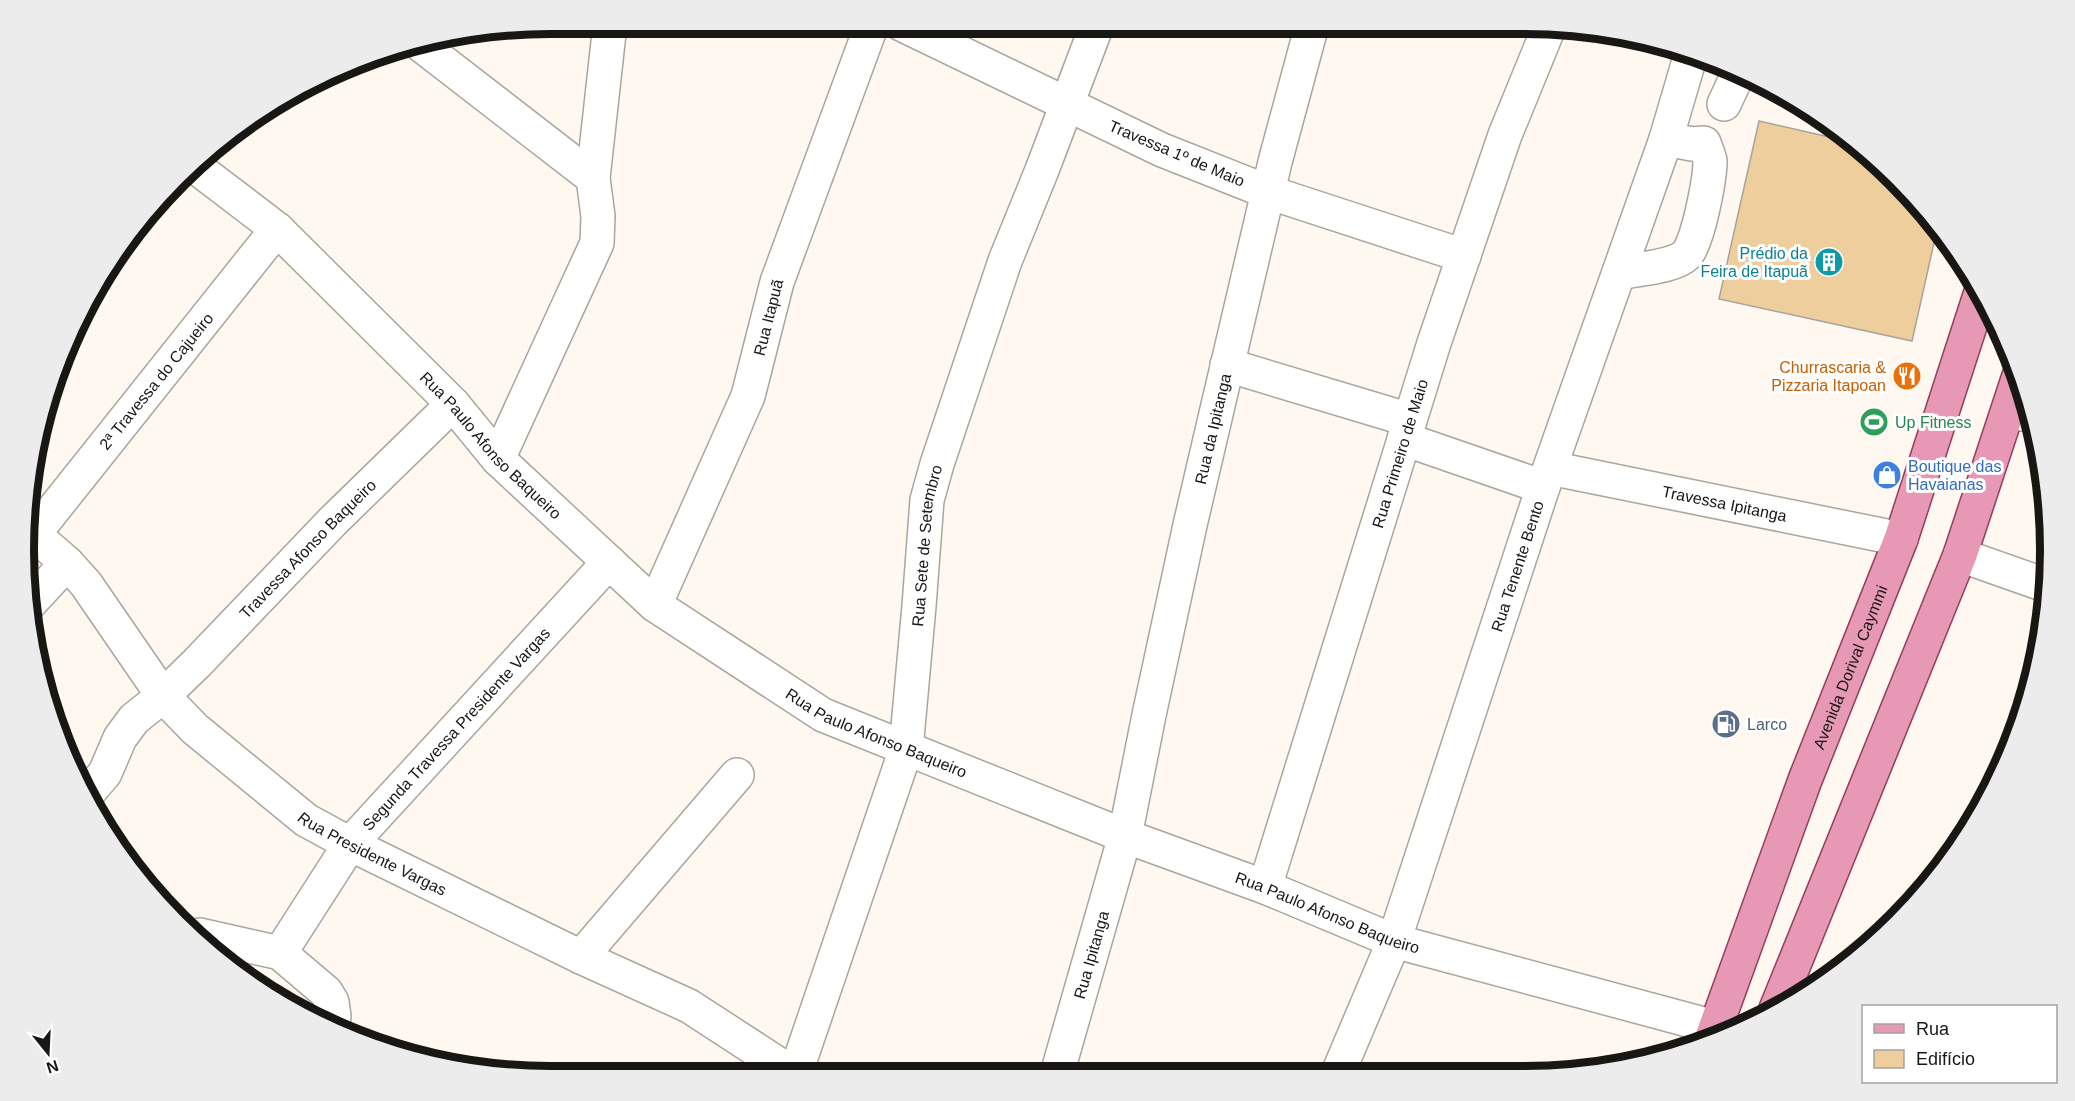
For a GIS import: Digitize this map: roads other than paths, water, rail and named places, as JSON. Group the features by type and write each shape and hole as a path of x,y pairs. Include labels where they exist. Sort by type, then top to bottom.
{"main road":[{"name":"Avenida Dorival Caymmi","path":"1716,1029 1805,780 1901,539 1976,303"},
{"path":"1781,998 1960,555 2020,414"}],"street":[{"path":"498,459 597,243 598,216 593,178 609,34"},
{"name":"Rua Itapuã","path":"655,605 748,396 777,282 868,34"},
{"name":"Travessa 1º de Maio","path":"922,34 1162,150 1268,192 1464,256"},
{"name":"Rua Sete de Setembro","path":"798,1066 906,749 927,500 937,464 1005,261 1094,34"},
{"name":"Rua da Ipitanga","path":"1125,836 1151,704 1227,365 1268,192 1310,34"},
{"name":"Rua Primeiro de Maio","path":"1265,887 1407,430 1464,256 1505,135 1546,35"},
{"path":"427,50 593,178"},
{"name":"Rua Tenente Bento","path":"1341,1066 1394,942 1546,478 1666,139 1689,62"},
{"path":"1724,104 1735,80"},
{"path":"1619,273 1674,262 1686,255 1693,245 1708,182 1710,158 1704,143 1692,144 1666,139"},
{"name":"Rua Paulo Afonso Baqueiro","path":"201,171 277,229 453,404 498,459 655,605 823,715 1125,836 1265,887 1394,942 1706,1033"},
{"name":"2ª Travessa do Cajueiro","path":"35,528 277,229"},
{"name":"Travessa Ipitanga","path":"1227,365 1546,478 1901,539"},
{"name":"Travessa Afonso Baqueiro","path":"93,788 105,773 120,738 134,720 163,696 333,521 453,404"},
{"name":"Rua Presidente Vargas","path":"35,535 67,563 86,584 163,696 195,729 306,820 350,844 581,957 689,1006 783,1066"},
{"path":"1960,555 2039,583"},
{"name":"Segunda Travessa Presidente Vargas","path":"280,953 350,844 609,562"},
{"path":"37,595 67,563"},
{"path":"581,957 737,775"},
{"name":"Rua Ipitanga","path":"1059,1066 1125,836"},
{"path":"209,937 280,953 326,992 332,1002 334,1018"}],"place":[{"name":"Prédio da Feira de Itapuã","path":"1829,262"},
{"name":"Churrascaria & Pizzaria Itapoan","path":"1907,376"},
{"name":"Up Fitness","path":"1874,422"},
{"name":"Boutique das Havaianas","path":"1887,475"},
{"name":"Larco","path":"1726,724"}]}
